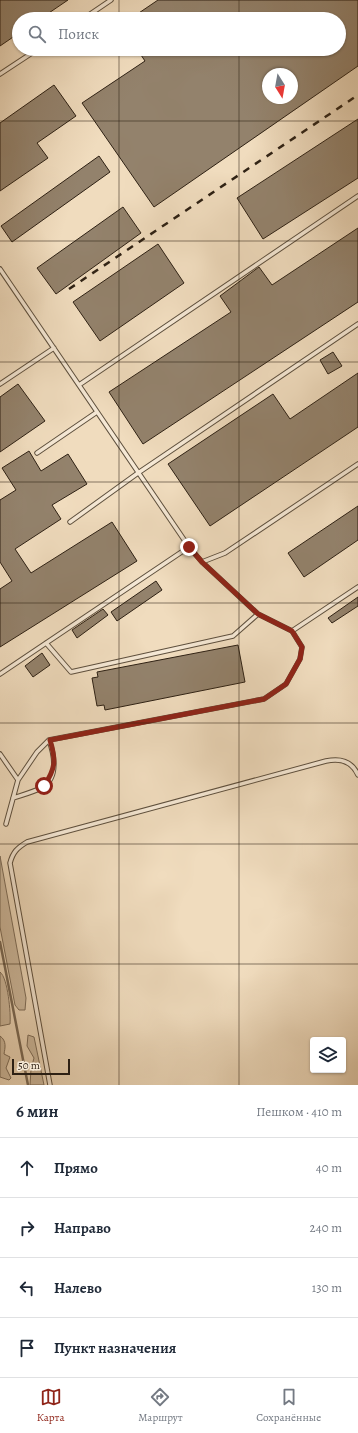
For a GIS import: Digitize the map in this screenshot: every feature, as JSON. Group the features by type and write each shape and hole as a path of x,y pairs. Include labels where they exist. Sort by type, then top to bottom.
{"lane":[{"path":"93,12 111,0"},
{"path":"0,74 27,56"},
{"path":"79,385 358,196"},
{"path":"0,269 189,547 202,562 258,614 292,631 302,647 300,659 286,684 264,699 50,740 37,752 18,780 6,824"},
{"path":"70,522 138,473 358,324"},
{"path":"0,384 54,348"},
{"path":"37,453 97,412"},
{"path":"202,562 225,554 358,464"},
{"path":"0,674 189,547"},
{"path":"292,631 358,587"},
{"path":"46,643 71,672 233,636 258,614"},
{"path":"13,798 44,786 52,774 55,756 50,740"},
{"path":"0,754 18,780"},
{"path":"50,1085 10,863 13,853 26,842 334,759 344,761 355,768 358,775"}],"shaded area":[{"path":"0,856 26,998 25,1010 19,1010 15,1005 0,927"},
{"path":"0,972 7,988 10,1024 0,1026"},
{"path":"28,1035 34,1037 44,1085 30,1085 31,1069 34,1058 27,1046"},
{"path":"0,1036 5,1042 4,1054 10,1057 6,1068 11,1078 9,1080 0,1077"}],"building":[{"path":"0,0 68,0 50,12 12,12 12,38 0,46"},
{"path":"158,0 358,0 358,66 154,207 82,103 145,61 142,56 346,56 346,12 140,12"},
{"path":"54,85 76,116 37,143 48,158 0,191 0,123"},
{"path":"358,119 358,178 263,239 237,198"},
{"path":"99,156 110,172 12,242 1,226"},
{"path":"123,207 141,233 56,294 37,268"},
{"path":"358,228 358,302 143,444 109,392 231,312 220,296 259,267 272,285"},
{"path":"158,244 184,283 100,341 73,302"},
{"path":"333,352 342,366 328,374 320,360"},
{"path":"358,373 358,427 210,526 168,464 273,394 290,419"},
{"path":"18,384 45,421 0,452 0,397"},
{"path":"29,451 41,471 68,454 87,484 52,505 61,519 15,549 31,573 112,522 137,561 0,647 0,589 12,581 0,562 0,500 16,490 2,468"},
{"path":"358,506 358,540 304,577 288,553"},
{"path":"156,581 162,590 117,621 111,612"},
{"path":"358,597 358,606 332,623 328,618"},
{"path":"103,609 108,615 77,638 72,630"},
{"path":"238,645 245,682 105,710 104,705 97,706 92,678 98,677 97,672"},
{"path":"42,653 50,665 33,677 25,666"}],"waterway":[{"path":"0,942 28,1085"}],"railway":[{"path":"69,289 358,95"}],"route":[{"path":"44,786 52,774 55,756 50,740 264,699 286,684 300,659 302,647 292,631 258,614 202,562 189,547"}]}
